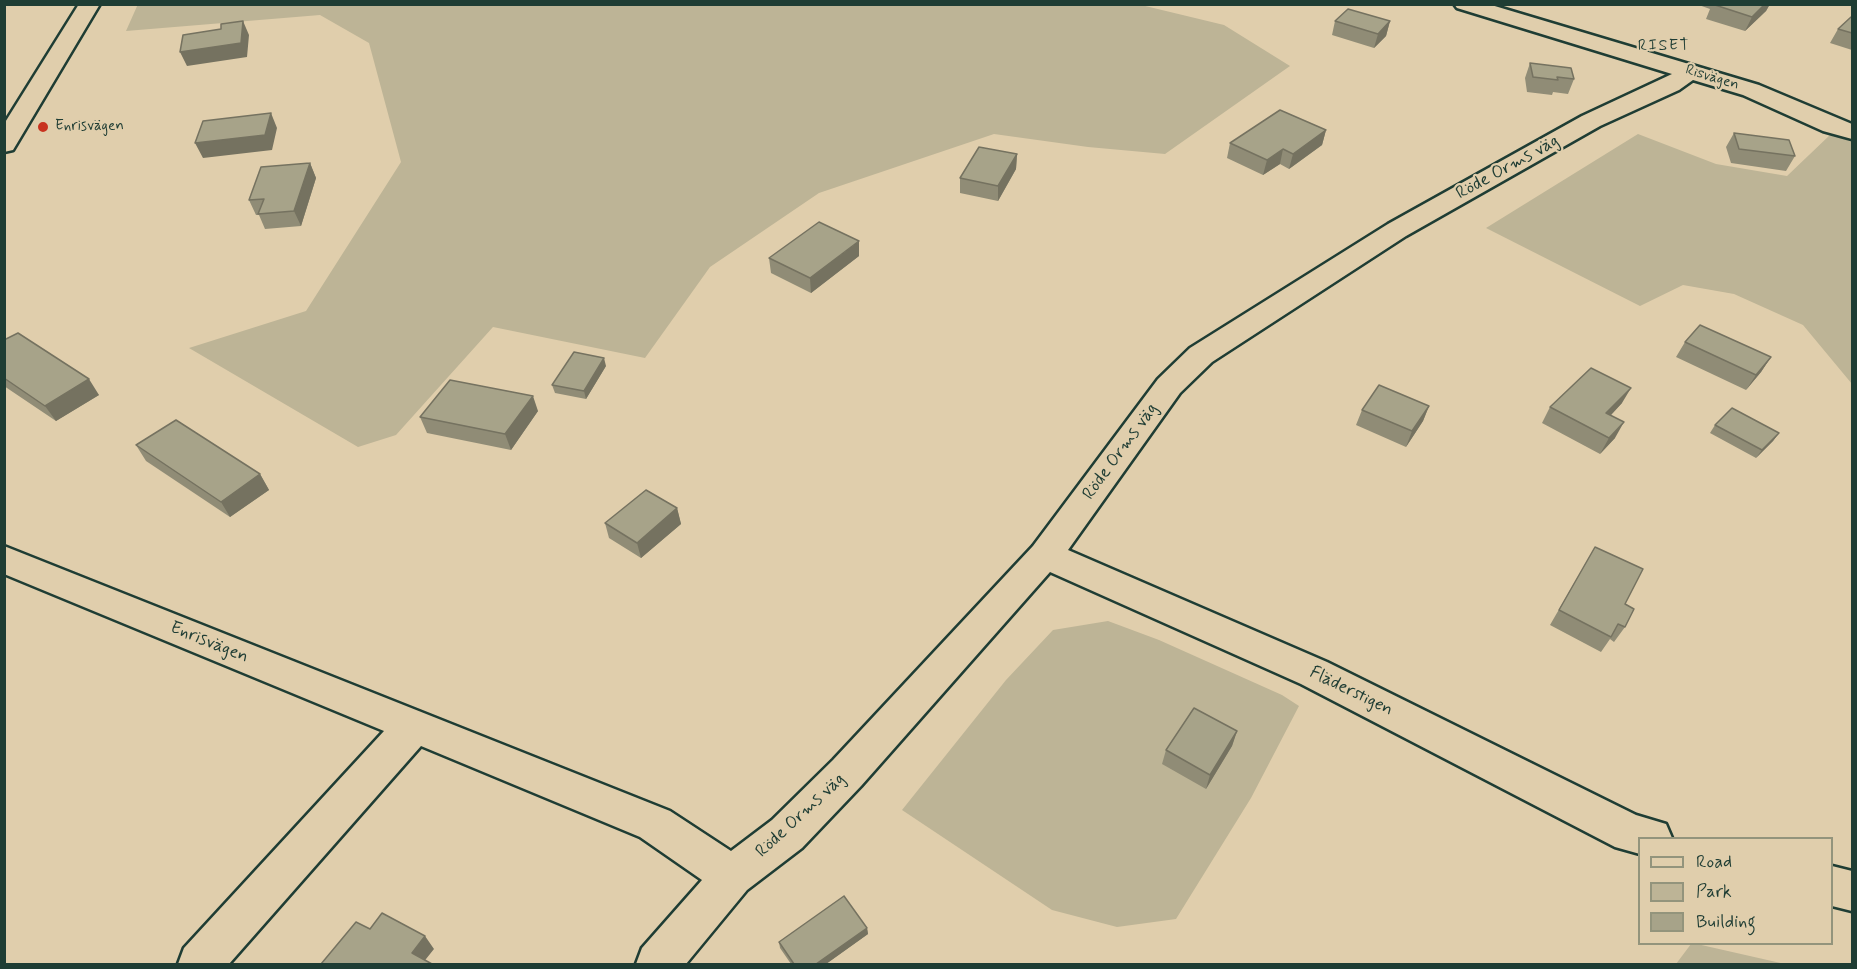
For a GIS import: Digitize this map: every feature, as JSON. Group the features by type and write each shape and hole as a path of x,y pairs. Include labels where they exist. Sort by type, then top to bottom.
{"street":[{"path":"4,145 90,4"},
{"name":"Risvägen","path":"1464,4 1751,90 1832,126 1852,132"},
{"name":"Röde Orms väg","path":"658,964 732,876 786,834 848,773 1045,555 1169,386 1201,355 1397,230 1592,121 1671,85 1690,72"},
{"name":"Fläderstigen","path":"1045,555 1314,673 1630,833 1647,837"},
{"name":"Enrisvägen","path":"4,559 655,824 732,876"},
{"path":"200,964 415,725"},
{"path":"1833,886 1852,891"}],"green space":[{"path":"138,4 1137,4 1224,25 1290,66 1165,154 1088,147 994,134 819,193 710,267 645,358 493,327 396,435 358,447 189,348 306,311 401,162 369,43 320,15 126,31"},
{"path":"1638,134 1716,164 1787,176 1831,134 1852,142 1852,384 1803,325 1734,294 1683,285 1640,306 1486,228"},
{"path":"1108,621 1159,640 1282,695 1299,706 1251,798 1176,919 1117,927 1052,910 902,810 1006,680 1053,630"},
{"path":"1690,945 1701,945 1785,964 1676,964"}],"building":[{"path":"1712,4 1765,4 1752,17"},
{"path":"1348,9 1390,21 1378,34 1335,21"},
{"path":"1851,17 1852,33 1838,29"},
{"path":"243,21 241,43 180,52 183,35 221,29 221,24"},
{"path":"1530,63 1571,68 1574,79 1533,77"},
{"path":"1280,110 1326,130 1293,154 1283,149 1267,160 1230,143"},
{"path":"271,113 265,135 195,143 203,121"},
{"path":"1734,133 1789,140 1795,156 1739,149"},
{"path":"979,147 1017,154 998,186 960,178"},
{"path":"310,163 294,211 258,214 264,199 249,200 261,167"},
{"path":"819,222 859,241 810,278 769,258"},
{"path":"1700,325 1771,357 1756,375 1685,342"},
{"path":"18,333 89,379 45,406 4,378 4,340"},
{"path":"574,352 604,358 584,391 552,385"},
{"path":"1591,368 1631,388 1606,413 1624,422 1609,438 1550,407"},
{"path":"450,380 533,396 505,434 420,417"},
{"path":"1379,385 1429,406 1412,431 1362,410"},
{"path":"1732,408 1779,433 1762,450 1715,425"},
{"path":"176,420 260,474 221,502 136,445"},
{"path":"646,490 677,508 637,543 605,523"},
{"path":"1595,547 1643,569 1625,604 1634,609 1625,627 1618,624 1611,637 1559,610"},
{"path":"1194,708 1237,731 1210,775 1166,750"},
{"path":"844,896 867,928 816,964 794,964 779,942"},
{"path":"382,913 425,936 412,953 432,964 321,964 356,922 370,929"}],"place":[{"name":"Enrisvägen","path":"43,127"}],"district":[{"name":"RISET","path":"1664,47"}]}
